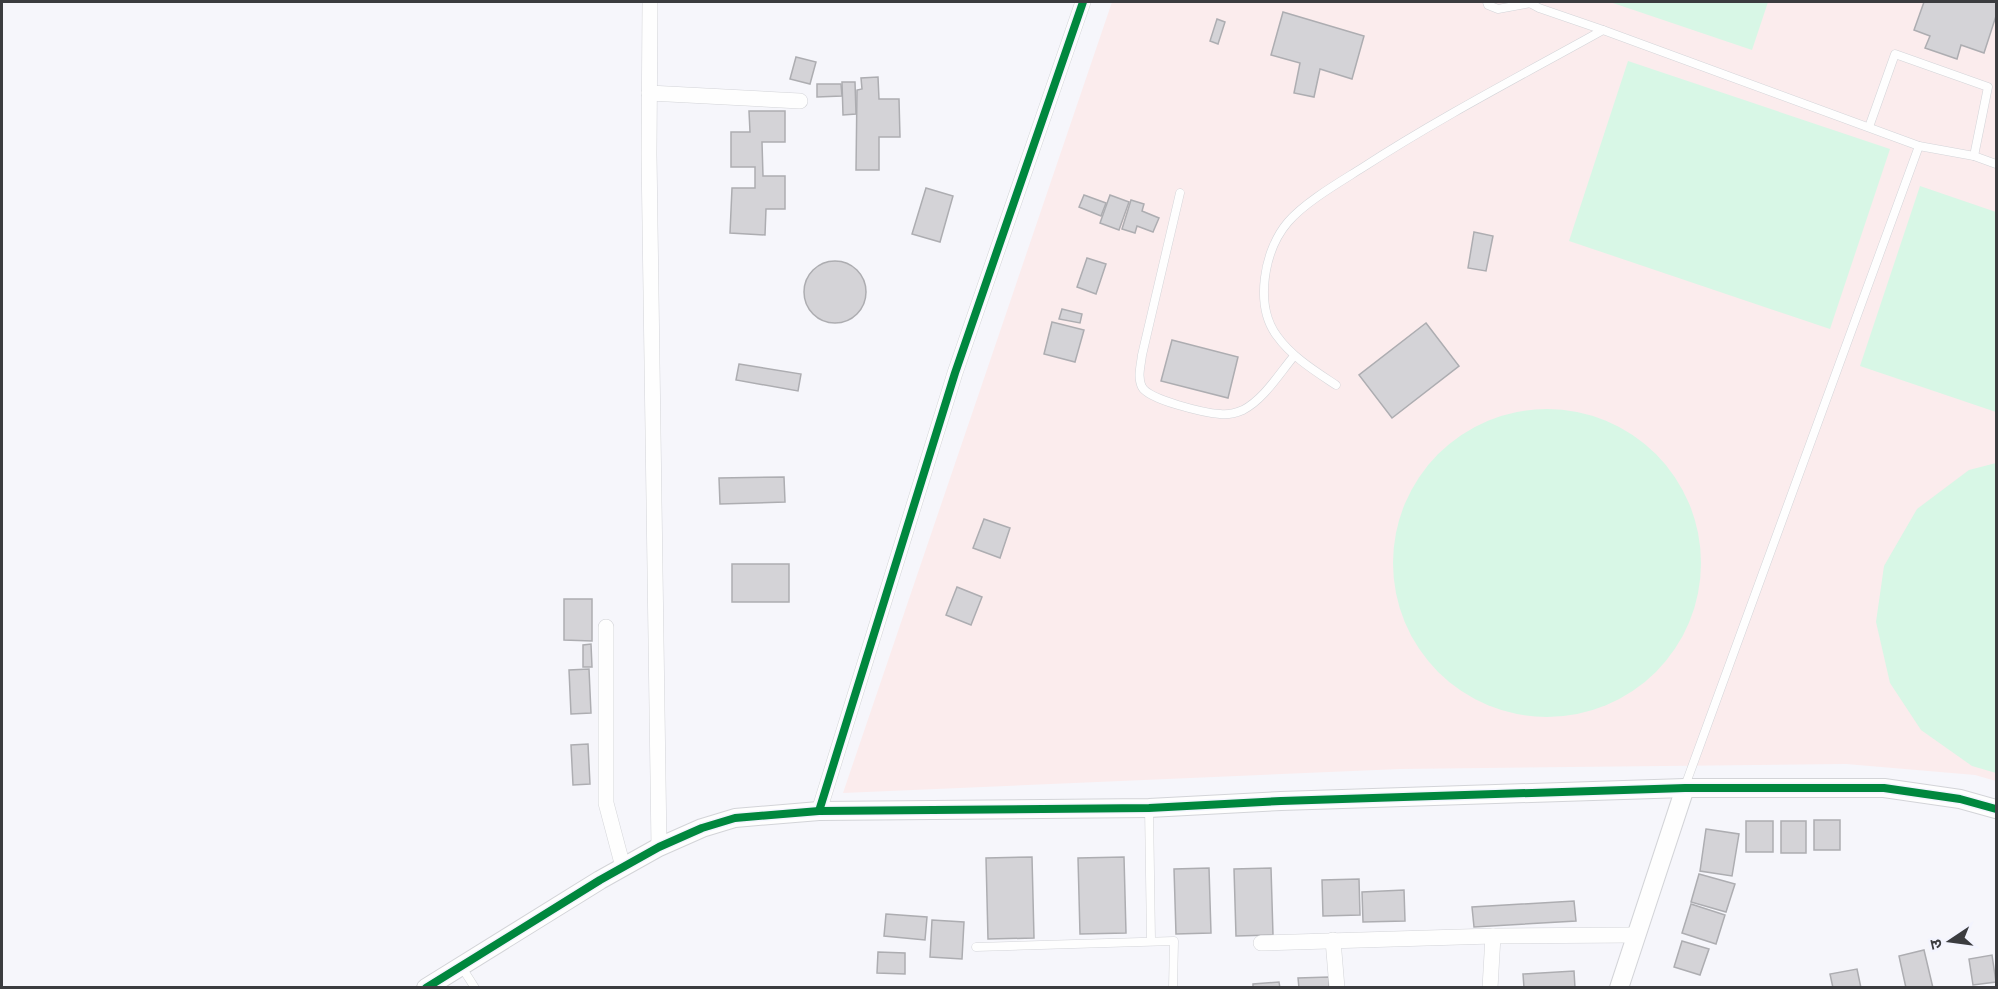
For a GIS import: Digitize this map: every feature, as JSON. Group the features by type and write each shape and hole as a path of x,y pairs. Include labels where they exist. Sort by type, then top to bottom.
{"street":[{"path":"650,2 649,93 659,847"},
{"path":"819,811 955,373 1083,2"},
{"path":"649,93 801,101"},
{"path":"606,627 606,803 623,867"},
{"path":"1619,987 1685,788"},
{"path":"426,987 659,847 702,828 735,818 819,811 1149,808 1685,788 1884,788 1960,800 1996,809"},
{"path":"1261,943 1636,934"},
{"path":"1490,987 1493,936"},
{"path":"1333,940 1337,987"}],"lane":[{"path":"1487,2 1488,5 1498,9 1530,2 1539,8 1919,146 1974,156 1996,164"},
{"path":"1336,385 1294,356 1276,335 1266,311 1263,299 1265,275 1272,250 1288,222 1321,195 1394,148 1603,30"},
{"path":"1869,127 1895,54 1988,87 1974,156"},
{"path":"1685,788 1919,146"},
{"path":"1180,193 1142,355 1139,378 1144,390 1154,397 1211,413 1233,414 1260,397 1294,356"},
{"path":"1149,808 1151,940"},
{"path":"976,947 1174,941 1173,987"},
{"path":"461,966 475,987"}],"shaded area":[{"path":"1112,2 1996,2 1996,781 1975,775 1846,764 1400,769 843,793"}],"green space":[{"path":"1610,2 1768,2 1752,50"},
{"path":"1628,61 1890,149 1830,329 1569,241"},
{"path":"1920,186 1996,212 1996,412 1860,366"},
{"path":"1532,409 1562,409 1592,415 1620,427 1645,444 1666,465 1683,490 1695,518 1701,548 1699,593 1690,622 1675,649 1656,672 1633,691 1606,706 1577,715 1532,717 1502,711 1474,699 1449,682 1428,661 1411,636 1399,608 1393,578 1393,548 1399,518 1411,490 1428,465 1449,444 1474,427 1502,415"},
{"path":"1996,463 1996,773 1972,766 1921,730 1890,683 1876,622 1884,566 1917,509 1969,470"}],"building":[{"path":"1924,2 1996,2 1996,16 1984,53 1961,45 1957,59 1925,48 1930,36 1914,30"},
{"path":"1283,12 1364,36 1352,79 1320,69 1314,97 1294,93 1300,63 1271,55"},
{"path":"1217,19 1225,22 1218,44 1210,41"},
{"path":"796,57 816,62 810,84 790,79"},
{"path":"878,77 879,99 899,99 900,137 879,137 879,170 856,170 857,90 862,89 861,78"},
{"path":"842,82 855,82 856,114 843,115"},
{"path":"817,84 841,84 842,96 817,97"},
{"path":"749,111 785,111 785,142 762,142 763,176 785,176 785,209 766,209 765,235 730,233 732,188 755,188 755,167 731,167 731,132 750,132"},
{"path":"926,188 953,196 940,242 912,234"},
{"path":"1084,195 1106,203 1101,216 1079,207"},
{"path":"1110,195 1129,202 1119,230 1100,223"},
{"path":"1131,200 1144,204 1142,211 1159,218 1153,232 1137,226 1135,233 1122,229"},
{"path":"1474,232 1493,236 1486,271 1468,268"},
{"path":"1087,258 1106,264 1096,294 1077,287"},
{"path":"835,261 857,270 866,292 857,314 835,323 813,314 804,292 813,270"},
{"path":"1062,309 1082,314 1080,323 1059,319"},
{"path":"1052,322 1084,330 1075,362 1044,354"},
{"path":"1426,323 1459,366 1392,418 1359,375"},
{"path":"1172,340 1238,357 1228,398 1161,381"},
{"path":"739,364 801,374 798,391 736,380"},
{"path":"784,477 785,502 720,504 719,478"},
{"path":"984,519 1010,528 1000,558 973,548"},
{"path":"732,564 789,564 789,602 732,602"},
{"path":"957,587 982,597 971,625 946,615"},
{"path":"564,599 592,599 592,641 564,640"},
{"path":"591,644 592,667 583,667 583,645"},
{"path":"589,669 591,713 571,714 569,670"},
{"path":"588,744 590,784 573,785 571,745"},
{"path":"1814,820 1840,820 1840,850 1814,850"},
{"path":"1746,821 1773,821 1773,852 1746,852"},
{"path":"1781,821 1806,821 1806,853 1781,853"},
{"path":"1706,829 1739,834 1732,876 1700,871"},
{"path":"1032,857 1034,938 988,939 986,858"},
{"path":"1124,857 1126,933 1080,934 1078,858"},
{"path":"1209,868 1211,933 1176,934 1174,869"},
{"path":"1271,868 1273,935 1236,936 1234,869"},
{"path":"1699,874 1735,884 1726,912 1691,902"},
{"path":"1359,879 1360,915 1323,916 1322,880"},
{"path":"1404,890 1405,921 1363,922 1362,892"},
{"path":"1574,901 1576,921 1474,927 1472,907"},
{"path":"1691,904 1725,915 1716,944 1682,933"},
{"path":"886,914 927,917 925,940 884,936"},
{"path":"932,920 964,922 962,959 930,957"},
{"path":"1682,941 1709,949 1700,975 1674,967"},
{"path":"1924,950 1933,988 1906,988 1899,956"},
{"path":"878,952 905,953 905,974 877,973"},
{"path":"1992,955 1996,982 1973,985 1969,959"},
{"path":"1857,969 1861,988 1833,988 1830,974"},
{"path":"1574,971 1575,988 1524,988 1523,974"},
{"path":"1329,977 1329,988 1299,988 1298,978"},
{"path":"1279,982 1280,988 1253,988 1253,984"}],"cycle path":[{"path":"819,811 955,373 1083,2"},
{"path":"426,988 600,880 659,847 702,828 735,818 819,811 1149,808 1281,801 1685,788 1884,788 1960,799 1996,809"}]}
